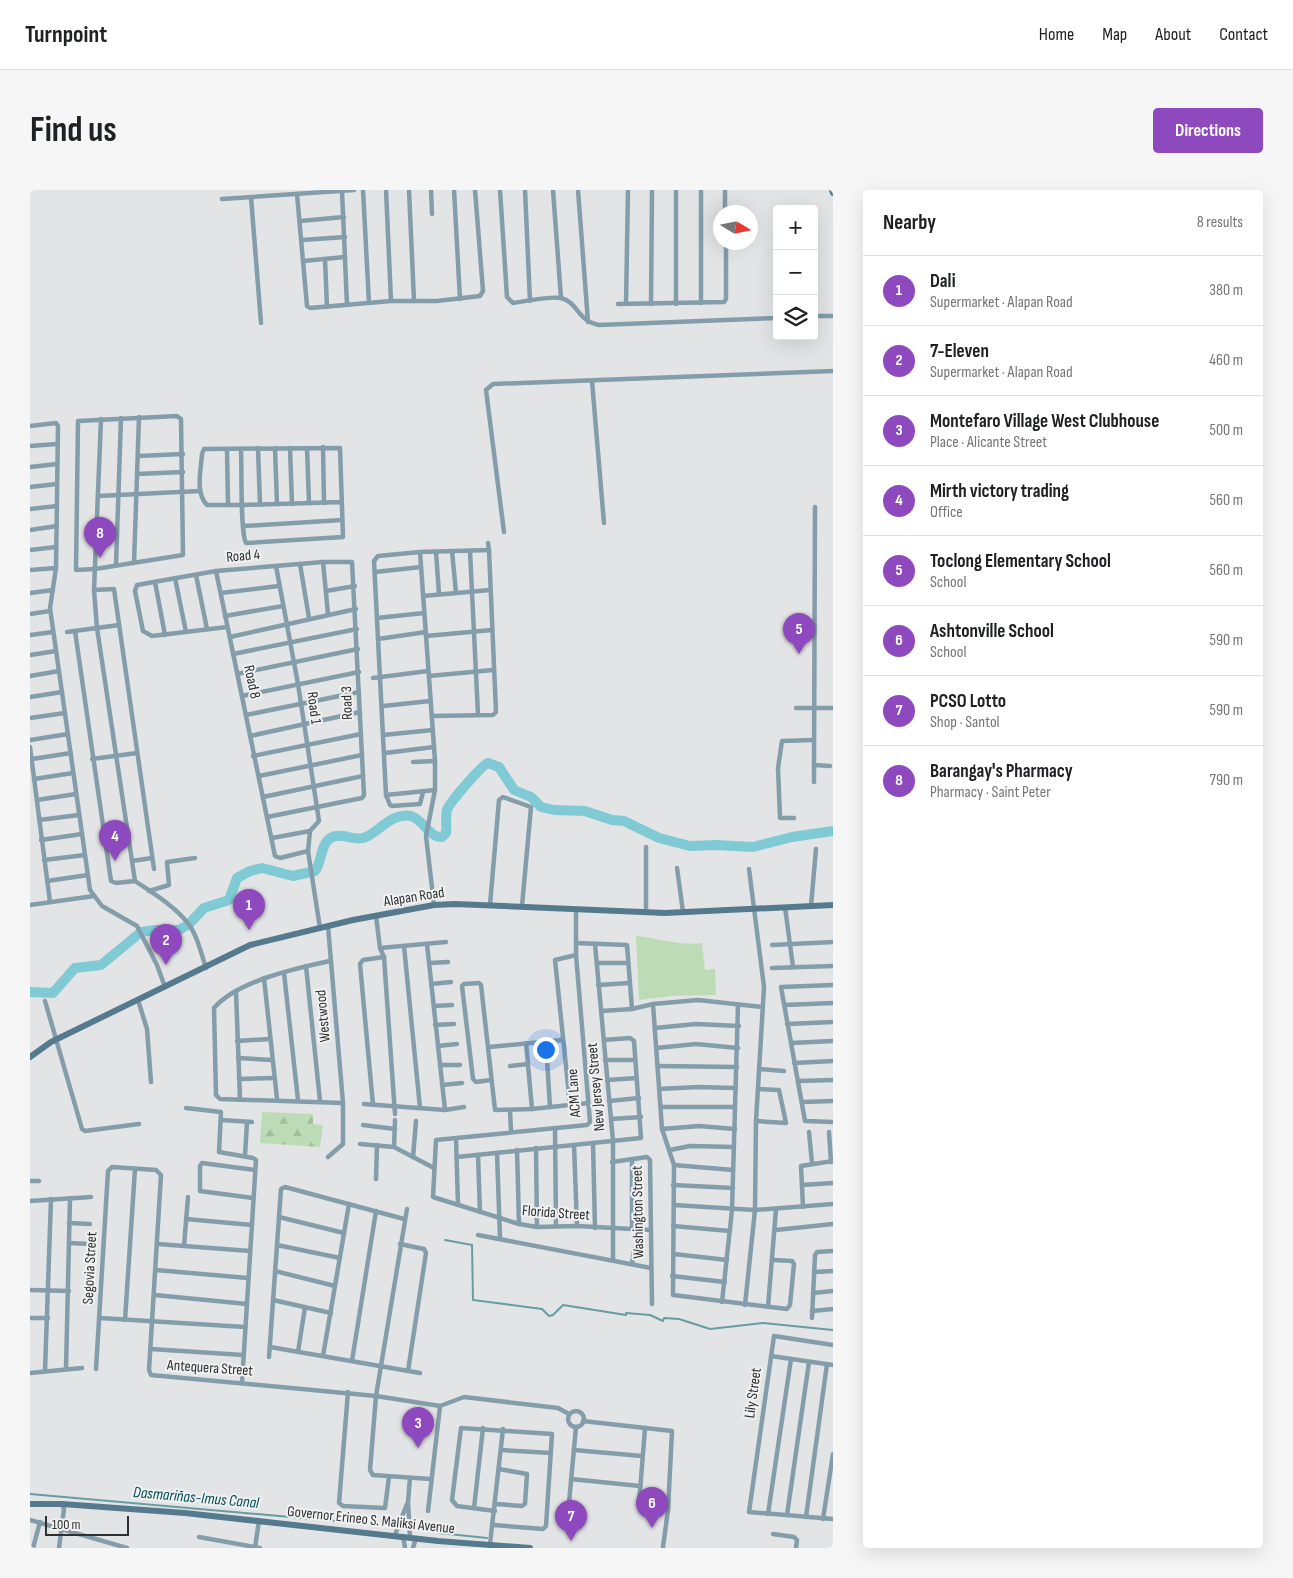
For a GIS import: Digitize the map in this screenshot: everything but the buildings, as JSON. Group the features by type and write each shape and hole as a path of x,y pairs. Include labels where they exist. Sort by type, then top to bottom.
{"street":[{"path":"222,199 354,190"},
{"path":"363,190 368,303"},
{"path":"386,190 391,301"},
{"path":"409,190 414,301"},
{"path":"431,190 432,214"},
{"path":"454,190 460,299"},
{"path":"297,194 308,307 327,307 391,301 460,299 480,296 483,290 475,190"},
{"path":"500,190 507,297 513,302 561,298 571,303 588,323 599,325 773,318"},
{"path":"525,190 530,301"},
{"path":"553,190 561,298"},
{"path":"578,190 588,323"},
{"path":"626,304 628,190"},
{"path":"651,304 652,190"},
{"path":"676,190 676,304"},
{"path":"701,190 701,303"},
{"path":"725,190 726,205"},
{"path":"342,191 347,305"},
{"path":"251,197 261,324"},
{"path":"300,221 344,217"},
{"path":"302,240 344,237"},
{"path":"618,304 724,302 726,299 726,250"},
{"path":"303,261 345,257"},
{"path":"325,259 327,307"},
{"path":"818,316 833,316"},
{"path":"504,532 486,390 493,384 833,371"},
{"path":"592,381 604,523"},
{"path":"134,563 139,417"},
{"path":"179,417 183,454 183,555 94,569 75,568 77,423 80,420 121,418 179,417"},
{"path":"116,565 121,418"},
{"path":"101,419 94,590 97,628 135,881"},
{"path":"30,426 57,424 56,568 50,611 90,890 102,906 138,926 165,987"},
{"path":"30,446 57,444"},
{"path":"241,449 243,504 244,526 244,540 249,544 342,537 342,502 340,448 258,448 202,450 200,491 202,499 207,505 243,504 292,504 342,502"},
{"path":"258,448 260,504"},
{"path":"275,448 277,504"},
{"path":"290,448 292,504"},
{"path":"307,448 308,503"},
{"path":"323,448 324,503"},
{"path":"227,449 228,505"},
{"path":"138,456 183,454"},
{"path":"30,467 57,464"},
{"path":"137,474 183,472"},
{"path":"30,487 57,484"},
{"path":"98,496 136,496 200,491"},
{"path":"30,509 57,506"},
{"path":"814,782 815,507"},
{"path":"244,526 342,520"},
{"path":"30,530 56,526"},
{"path":"432,716 493,715 496,712 488,543"},
{"path":"30,550 56,546"},
{"path":"423,792 420,804 390,805 386,795 383,706 374,561 378,556 420,552 489,550"},
{"path":"452,551 456,593"},
{"path":"470,551 478,715"},
{"path":"420,552 435,761 435,790 426,836 434,905"},
{"path":"436,552 439,594"},
{"path":"323,562 328,614"},
{"name":"Road 4","path":"165,635 146,635 143,631 135,592 137,585 216,571 323,562 352,562"},
{"name":"Road 3","path":"318,806 364,797 355,586 352,562"},
{"path":"300,564 309,618"},
{"name":"Road 1","path":"276,566 288,624 309,765 318,806 319,821 310,831 308,851 320,928"},
{"path":"375,572 421,567"},
{"path":"30,570 56,568"},
{"name":"Road 8","path":"216,571 253,756 277,858 308,851"},
{"path":"196,575 208,629"},
{"path":"175,578 186,632"},
{"path":"155,582 165,635 228,626"},
{"path":"221,594 280,586"},
{"path":"326,590 355,586"},
{"path":"94,590 114,589 154,869"},
{"path":"30,593 52,590"},
{"path":"423,596 490,590"},
{"path":"225,616 283,606"},
{"path":"230,637 356,609"},
{"path":"30,614 50,611"},
{"path":"377,618 424,613"},
{"path":"67,632 119,625"},
{"path":"233,654 357,629"},
{"path":"378,638 492,630"},
{"path":"75,631 111,880 116,883 135,881 186,921 193,931 206,968"},
{"path":"30,635 53,632"},
{"path":"237,674 358,649"},
{"path":"30,655 56,651"},
{"path":"373,678 380,676 493,670"},
{"path":"30,676 58,671"},
{"path":"242,696 358,672"},
{"path":"30,697 62,692"},
{"path":"246,715 359,692"},
{"path":"383,706 430,701"},
{"path":"796,708 833,708"},
{"path":"250,736 360,712"},
{"path":"30,718 65,713"},
{"path":"383,735 433,730"},
{"path":"30,740 68,734"},
{"path":"253,756 361,734"},
{"path":"794,818 780,818 778,768 782,741 813,740"},
{"path":"385,753 434,747"},
{"path":"30,748 50,902"},
{"path":"92,759 137,753"},
{"path":"32,759 70,754"},
{"path":"259,776 362,755"},
{"path":"413,762 435,761"},
{"path":"814,765 830,766"},
{"path":"34,779 73,773"},
{"path":"263,797 363,776"},
{"path":"386,795 435,790"},
{"path":"37,800 76,794"},
{"path":"490,905 499,800 503,797 531,808 522,906"},
{"path":"267,817 318,806"},
{"path":"39,820 79,815"},
{"path":"272,838 310,831"},
{"path":"41,840 82,834"},
{"path":"646,847 646,913"},
{"path":"812,906 816,850"},
{"path":"44,860 85,855"},
{"path":"132,861 152,858"},
{"path":"149,891 169,885 168,862 195,858"},
{"path":"677,868 683,912"},
{"path":"745,1305 755,1210 756,1121 764,987 748,869"},
{"path":"47,881 88,875"},
{"path":"30,905 94,896"},
{"name":"Alapan Road","path":"30,1057 55,1040 250,946 328,926 434,905 522,906 646,913 833,905"},
{"path":"785,907 792,967"},
{"name":"ACM Lane","path":"433,1197 436,1140 589,1124 576,955 576,910"},
{"path":"376,916 380,948 384,957 395,1114"},
{"name":"Westwood","path":"328,926 343,1104 343,1144 328,1157"},
{"path":"380,948 446,942"},
{"path":"772,945 833,942"},
{"path":"576,943 627,945 632,1009"},
{"path":"427,944 445,1110"},
{"name":"New Jersey Street","path":"594,944 613,1141 613,1260"},
{"path":"404,946 420,1108"},
{"path":"570,1105 555,960 576,955"},
{"path":"373,1105 360,964 363,960 384,957"},
{"path":"330,961 264,978 236,992 214,1008 218,1098 298,1100 343,1104"},
{"path":"430,963 448,962"},
{"path":"597,963 628,963"},
{"path":"306,966 320,1102"},
{"path":"772,968 833,966"},
{"path":"284,972 298,1100"},
{"path":"264,978 277,1099"},
{"path":"431,984 451,982"},
{"path":"490,1080 476,1082 474,1079 462,986 464,984 479,983 481,985 494,1108 499,1111 588,1103"},
{"path":"598,985 629,983"},
{"path":"833,985 781,987 806,1121 833,1122"},
{"path":"236,992 240,1099"},
{"path":"138,1000 146,1029 151,1082"},
{"path":"601,1011 632,1009 653,1004 698,1000 762,1007"},
{"path":"45,1001 83,1130 139,1124"},
{"path":"784,1005 833,1003"},
{"path":"653,1004 662,1129 674,1165 674,1254 672,1276 674,1296 787,1309 790,1305 794,1264 792,1262 774,1260"},
{"path":"434,1006 452,1005"},
{"path":"722,1302 732,1210 739,1026 738,1005"},
{"path":"787,1024 833,1022"},
{"path":"435,1025 454,1024"},
{"path":"655,1028 696,1024 739,1026"},
{"path":"238,1041 270,1039"},
{"path":"457,1156 641,1138 641,1117 632,1039 604,1040"},
{"path":"489,1047 563,1040"},
{"path":"791,1043 833,1041"},
{"path":"526,1043 532,1109"},
{"path":"546,1043 550,1107"},
{"path":"438,1046 457,1044"},
{"path":"656,1048 696,1044 738,1048"},
{"path":"238,1058 272,1060"},
{"path":"605,1060 635,1060"},
{"path":"794,1063 833,1061"},
{"path":"440,1065 460,1064"},
{"path":"510,1066 528,1064"},
{"path":"658,1066 737,1067"},
{"path":"759,1069 784,1071"},
{"path":"239,1079 274,1078"},
{"path":"607,1080 637,1078"},
{"path":"798,1081 833,1080"},
{"path":"442,1085 462,1083"},
{"path":"659,1089 736,1088"},
{"path":"756,1121 786,1123 779,1090 758,1089"},
{"path":"609,1101 639,1098"},
{"path":"802,1102 833,1101"},
{"path":"364,1104 445,1110 464,1108"},
{"path":"661,1107 735,1107"},
{"path":"186,1108 219,1111 222,1113 219,1152 255,1158 242,1383"},
{"path":"510,1110 511,1132"},
{"path":"611,1119 641,1117"},
{"path":"221,1120 249,1122 245,1156"},
{"path":"394,1147 395,1120"},
{"path":"413,1157 416,1121"},
{"path":"363,1125 395,1129"},
{"path":"662,1129 699,1126 735,1129"},
{"path":"555,1128 556,1226"},
{"path":"808,1132 812,1164"},
{"path":"803,1207 801,1166 832,1161 829,1132"},
{"path":"456,1138 458,1205"},
{"path":"593,1142 595,1228"},
{"path":"360,1144 394,1147 434,1168"},
{"path":"574,1145 577,1226"},
{"path":"376,1179 377,1146"},
{"path":"670,1150 690,1146 734,1148"},
{"path":"536,1148 537,1227"},
{"path":"517,1150 519,1224"},
{"path":"498,1152 500,1238"},
{"path":"478,1154 480,1212"},
{"name":"Washington Street","path":"612,1162 647,1157 650,1160 652,1304"},
{"path":"632,1159 632,1228"},
{"path":"253,1198 200,1191 200,1166 202,1163 255,1170"},
{"path":"674,1165 734,1170"},
{"name":"Segovia Street","path":"96,1369 110,1168 135,1169"},
{"path":"125,1320 135,1169"},
{"name":"Antequera Street","path":"135,1169 159,1172 158,1244 149,1370 151,1375 155,1377 348,1392 440,1406"},
{"path":"30,1181 39,1180"},
{"path":"802,1186 833,1182"},
{"path":"673,1185 733,1188"},
{"path":"269,1357 282,1188 404,1219"},
{"path":"30,1201 91,1197"},
{"path":"184,1246 188,1197"},
{"name":"Florida Street","path":"433,1197 519,1224 537,1227 577,1226 651,1230"},
{"path":"66,1369 70,1198"},
{"path":"45,1371 51,1199"},
{"path":"323,1356 349,1204"},
{"path":"674,1205 755,1210 833,1204"},
{"path":"407,1209 376,1396 370,1470 373,1475 430,1479"},
{"path":"768,1307 774,1260 776,1209"},
{"path":"352,1361 376,1212"},
{"path":"279,1216 344,1232"},
{"path":"186,1220 252,1225"},
{"path":"69,1223 90,1224"},
{"path":"776,1230 833,1224"},
{"path":"673,1226 730,1231"},
{"path":"478,1235 651,1268"},
{"path":"69,1243 89,1244"},
{"path":"158,1244 250,1251"},
{"path":"400,1244 424,1249 426,1253 408,1371"},
{"path":"277,1245 340,1258"},
{"path":"632,1264 634,1249"},
{"path":"812,1318 816,1253 833,1251"},
{"path":"674,1254 727,1260"},
{"path":"156,1270 248,1278"},
{"path":"275,1271 335,1286"},
{"path":"814,1272 833,1271"},
{"path":"672,1276 725,1282"},
{"path":"30,1290 69,1291"},
{"path":"813,1293 833,1291"},
{"path":"155,1295 247,1304"},
{"path":"273,1300 330,1313"},
{"path":"298,1352 304,1307"},
{"path":"812,1311 833,1310"},
{"path":"30,1318 48,1318"},
{"path":"100,1318 245,1327"},
{"name":"Lily Street","path":"768,1514 749,1512 774,1336 833,1346"},
{"path":"270,1347 420,1373"},
{"path":"151,1349 243,1355"},
{"path":"771,1356 833,1366"},
{"path":"791,1359 768,1514 833,1519"},
{"path":"787,1515 809,1362"},
{"path":"806,1517 827,1364"},
{"path":"30,1373 82,1368"},
{"path":"348,1392 339,1503 385,1508 389,1477"},
{"path":"428,1511 430,1479 440,1406 464,1397 558,1408 569,1414 578,1411 583,1416 584,1421"},
{"path":"569,1414 568,1422 576,1427"},
{"path":"569,1503 576,1427 584,1421 670,1430 673,1434 663,1547"},
{"path":"494,1525 543,1529 546,1526 552,1436 550,1433 461,1428 458,1439 452,1500 457,1506 495,1511"},
{"path":"474,1508 482,1428"},
{"path":"646,1428 639,1501 668,1501"},
{"path":"490,1544 494,1525 503,1429"},
{"path":"501,1450 551,1453"},
{"path":"574,1450 642,1456"},
{"path":"823,1519 833,1454"},
{"path":"496,1504 522,1506 525,1504 527,1474 500,1469"},
{"path":"410,1478 408,1502 410,1537 413,1548"},
{"path":"571,1479 640,1486"},
{"path":"395,1535 408,1502"},
{"name":"Governor Erineo S. Maliksi Avenue","path":"30,1504 62,1504 259,1520 438,1541 530,1548"},
{"path":"59,1548 64,1509 62,1504"},
{"path":"30,1520 127,1548"},
{"path":"199,1537 231,1546 257,1548 259,1520"},
{"path":"33,1548 40,1522"},
{"path":"400,1523 410,1524"},
{"path":"773,1534 796,1538 796,1548"},
{"path":"405,1548 410,1537"}],"green space":[{"path":"636,936 677,943 702,943 705,970 715,969 716,995 672,996 639,1000"},
{"path":"262,1112 313,1114 313,1124 323,1125 320,1147 260,1143"}],"water":[{"path":"411,1419 424,1420 423,1428 410,1426"}],"waterway":[{"path":"30,992 53,993 75,968 101,965 141,932 179,930 189,924 204,908 229,900 237,878 250,871 262,868 293,876 315,871 326,842 333,837 363,838 390,820 403,816 415,818 433,835 442,837 446,833 446,813 449,806 473,777 488,763 499,767 514,790 531,797 541,807 554,810 585,811 612,820 624,821 659,838 690,846 753,847 792,837 833,831"},
{"path":"445,1240 472,1245 473,1300 542,1309 549,1316 553,1315 563,1305 626,1315 626,1313 650,1315 663,1321 664,1318 679,1319 710,1329 763,1323 833,1330"},
{"name":"Dasmariñas-Imus Canal","path":"30,1494 359,1523"},
{"name":"Dasmariñas-Imus Canal","path":"439,1533 487,1538"}],"place":[{"name":"Barangay's Pharmacy","path":"100,558"},
{"name":"Toclong Elementary School","path":"799,654"},
{"name":"Mirth victory trading","path":"115,861"},
{"name":"Dali","path":"249,930"},
{"name":"7-Eleven","path":"166,965"},
{"name":"Montefaro Village West Clubhouse","path":"418,1448"},
{"name":"Ashtonville School","path":"652,1528"},
{"name":"PCSO Lotto","path":"571,1541"}]}
